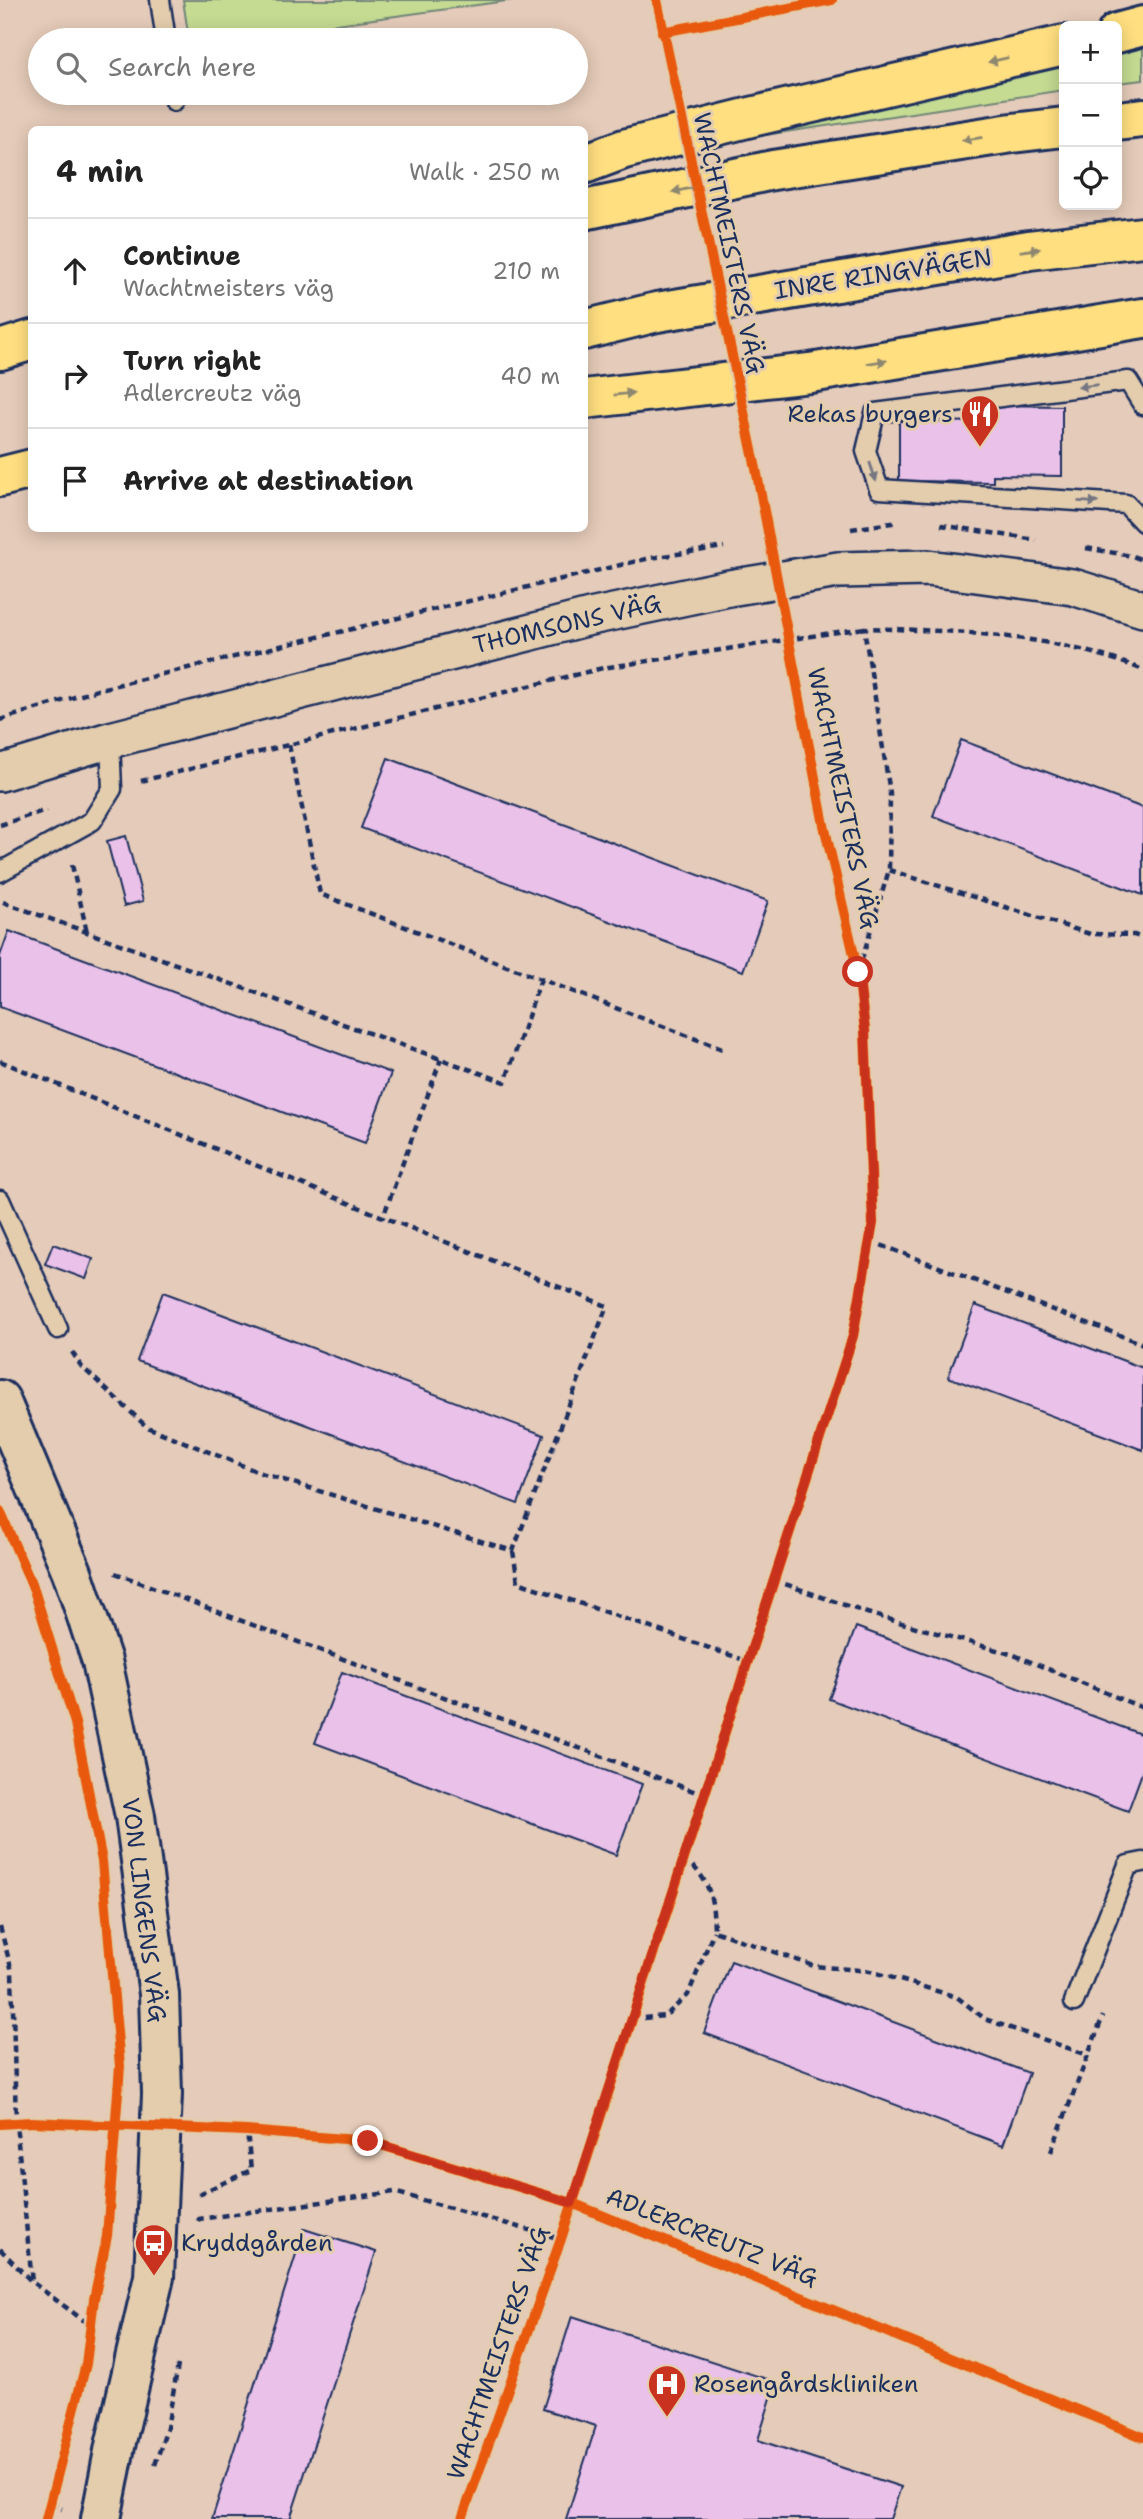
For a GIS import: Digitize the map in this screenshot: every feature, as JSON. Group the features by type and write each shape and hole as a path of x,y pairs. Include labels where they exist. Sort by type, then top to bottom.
{"highway":[{"path":"1122,32 1143,26"},
{"path":"588,162 624,149 751,117 1059,46"},
{"path":"1122,120 1143,118"},
{"path":"588,209 772,170 1059,128"},
{"name":"INRE RINGVÄGEN","path":"588,329 657,312 793,289 1029,250 1143,237"},
{"path":"588,399 810,373 1143,318"},
{"path":"0,350 28,341"},
{"path":"0,477 28,470"}],"street":[{"name":"THOMSONS VÄG","path":"0,773 110,740 590,617 729,588 838,570 928,568 976,574 1073,587 1143,609"},
{"name":"VON LINGENS VÄG","path":"0,1400 72,1572 102,1661 135,1816 159,1994 162,2094 154,2277 101,2519"}],"lane":[{"path":"160,0 164,28"},
{"path":"1143,405 1128,381 875,413 866,451 879,489 1126,504 1143,522"},
{"path":"0,872 92,821 112,789 110,740"},
{"path":"0,1200 58,1329"},
{"path":"1074,2002 1128,1865 1143,1862"}],"path":[{"path":"0,720 131,682 650,558 700,551"},
{"path":"858,978 889,870 890,793 864,628"},
{"path":"112,789 603,668 864,628 970,631 1055,645 1128,663 1143,670"},
{"path":"289,745 320,894 722,1049"},
{"path":"0,825 50,809"},
{"path":"65,836 88,933"},
{"path":"889,870 1090,934 1134,935 1143,939"},
{"path":"0,901 505,1083 541,979"},
{"path":"383,1217 441,1059"},
{"path":"0,1061 607,1306 513,1551 519,1582 747,1661"},
{"path":"867,1254 871,1236 1143,1344"},
{"path":"58,1329 81,1366 147,1427 261,1473 513,1551"},
{"path":"770,1591 778,1567"},
{"path":"72,1572 111,1571 704,1795"},
{"path":"774,1580 867,1613 1014,1655 1143,1708"},
{"path":"743,1673 751,1650"},
{"path":"700,1808 708,1783"},
{"path":"680,1871 688,1846"},
{"path":"632,2019 665,2016 688,1995 714,1931 713,1900 700,1872 684,1858"},
{"path":"0,1927 12,1970 16,2123 32,2282"},
{"path":"714,1931 814,1966 870,1971 957,1997 985,2018 1088,2055"},
{"path":"627,2032 636,2006"},
{"path":"1051,2152 1106,2007"},
{"path":"0,2124 31,2122"},
{"path":"233,2130 260,2132"},
{"path":"198,2230 199,2193 251,2170 247,2131"},
{"path":"199,2219 394,2192 561,2239"},
{"path":"0,2249 32,2282 91,2326"},
{"path":"154,2467 167,2428 178,2361"}],"green space":[{"path":"183,0 514,0 308,28 187,28"},
{"path":"1143,38 1143,80 1122,82 1122,42"},
{"path":"1059,54 1059,91 647,153"}],"building":[{"name":"Rekas burgers","path":"993,405 1062,406 1062,476 993,475 993,482 899,481 899,421 993,422"},
{"path":"961,740 1143,808 1143,895 933,816"},
{"path":"388,758 768,901 743,971 361,828"},
{"path":"126,836 143,901 124,906 107,841"},
{"path":"9,931 391,1073 365,1143 0,1007 0,956"},
{"path":"53,1244 93,1259 86,1279 45,1264"},
{"path":"163,1292 544,1435 518,1504 137,1361"},
{"path":"975,1305 1143,1368 1143,1450 948,1377"},
{"path":"856,1627 1143,1735 1143,1770 1128,1811 829,1699"},
{"path":"342,1672 642,1784 616,1855 315,1743"},
{"path":"731,1961 1029,2073 1003,2145 704,2033"},
{"path":"304,2229 376,2252 290,2519 212,2519"},
{"name":"Rosengårdskliniken","path":"572,2316 776,2382 758,2440 901,2487 890,2519 566,2519 596,2426 543,2409"}],"cycle path":[{"name":"WACHTMEISTERS VÄG","path":"462,2519 561,2239 853,1336 873,1223 865,1030 858,972 824,825 756,469 657,0"},
{"path":"662,32 832,0"},
{"path":"0,1511 34,1590 75,1723 102,1861 120,2066 107,2236 94,2299 86,2364 46,2519"},
{"name":"ADLERCREUTZ VÄG","path":"0,2124 31,2122 247,2131 368,2141 572,2203 1143,2437"}],"place":[{"name":"Rekas burgers","path":"980,448"},
{"name":"Kryddgården","path":"154,2277"},
{"name":"Rosengårdskliniken","path":"667,2418"}],"route":[{"path":"368,2141 572,2203 853,1336 873,1223 865,1030 858,972"}]}
